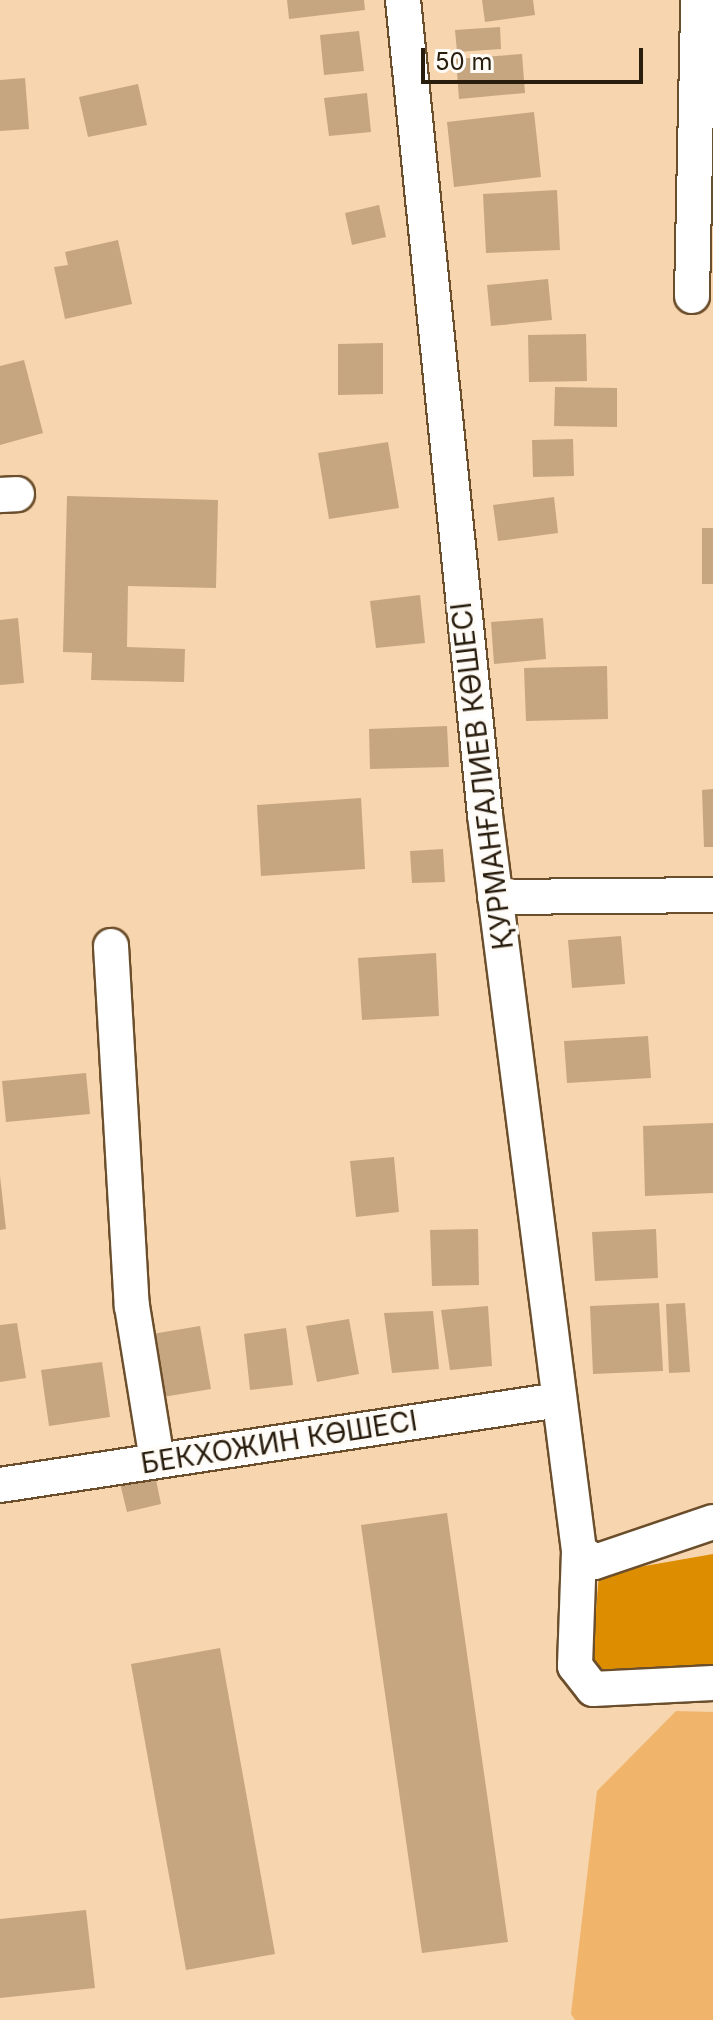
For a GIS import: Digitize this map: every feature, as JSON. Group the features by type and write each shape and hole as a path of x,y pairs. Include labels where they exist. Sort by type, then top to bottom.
{"street":[{"name":"ҚУРМАНҒАЛИЕВ КӨШЕСІ","path":"403,0 495,897 579,1551 575,1666 593,1689 713,1683"},
{"path":"692,296 698,0"},
{"path":"495,897 713,895"},
{"path":"111,946 132,1306 157,1460"},
{"name":"БЕКХОЖИН КӨШЕСІ","path":"0,1485 559,1400"},
{"path":"579,1551 595,1562 713,1522"}],"shaded area":[{"path":"713,1554 713,1667 600,1675 592,1659 599,1574"},
{"path":"676,1711 713,1712 713,2020 575,2020 571,2014 597,1791"}],"building":[{"path":"287,0 364,0 365,10 289,19"},
{"path":"482,0 533,0 535,15 485,22"},
{"path":"500,27 501,49 457,52 455,30"},
{"path":"359,31 364,71 324,75 320,35"},
{"path":"522,54 525,93 459,99 456,59"},
{"path":"25,78 29,129 0,131 0,80"},
{"path":"138,84 147,125 88,137 79,97"},
{"path":"367,93 371,132 329,136 324,98"},
{"path":"534,112 541,177 454,187 447,122"},
{"path":"557,190 560,250 486,253 483,194"},
{"path":"379,205 386,237 352,245 345,213"},
{"path":"118,240 132,304 65,319 54,267 68,265 65,252"},
{"path":"548,279 552,320 491,326 487,285"},
{"path":"586,334 587,381 529,382 528,335"},
{"path":"383,343 383,394 338,395 338,344"},
{"path":"24,360 43,433 0,445 0,366"},
{"path":"555,387 617,388 617,427 554,426"},
{"path":"573,439 574,476 533,477 532,440"},
{"path":"388,442 399,508 329,519 318,453"},
{"path":"67,496 218,500 216,588 128,586 127,647 185,649 184,682 91,680 92,653 63,652"},
{"path":"554,497 558,533 498,541 493,505"},
{"path":"702,528 713,528 713,584 702,584"},
{"path":"420,595 425,643 376,648 370,601"},
{"path":"18,618 24,683 0,685 0,620"},
{"path":"543,618 546,659 494,664 491,622"},
{"path":"607,666 608,719 526,721 524,668"},
{"path":"447,726 449,767 370,769 369,729"},
{"path":"713,789 713,847 704,847 702,790"},
{"path":"361,798 365,869 261,876 257,805"},
{"path":"443,849 445,882 412,883 410,851"},
{"path":"621,936 625,984 572,988 568,940"},
{"path":"436,953 439,1016 362,1020 358,958"},
{"path":"648,1036 651,1078 567,1083 564,1041"},
{"path":"86,1073 90,1114 6,1122 2,1081"},
{"path":"713,1123 713,1193 645,1196 643,1126"},
{"path":"394,1157 399,1212 356,1217 350,1161"},
{"path":"0,1176 6,1229 0,1230"},
{"path":"478,1229 479,1285 432,1286 430,1230"},
{"path":"656,1229 658,1278 595,1281 592,1232"},
{"path":"659,1303 663,1371 593,1374 590,1306"},
{"path":"685,1303 690,1372 669,1373 666,1304"},
{"path":"488,1306 492,1366 450,1370 441,1310"},
{"path":"433,1311 439,1369 392,1373 384,1313"},
{"path":"349,1319 359,1374 317,1382 306,1326"},
{"path":"17,1323 26,1378 0,1382 0,1325"},
{"path":"200,1326 211,1389 163,1397 152,1334"},
{"path":"286,1328 293,1385 250,1390 244,1334"},
{"path":"102,1362 110,1417 49,1426 41,1370"},
{"path":"154,1470 161,1504 127,1512 118,1475"},
{"path":"447,1513 508,1942 422,1953 361,1525"},
{"path":"220,1648 275,1954 186,1970 131,1664"},
{"path":"86,1910 95,1988 0,1998 0,1919"}]}
